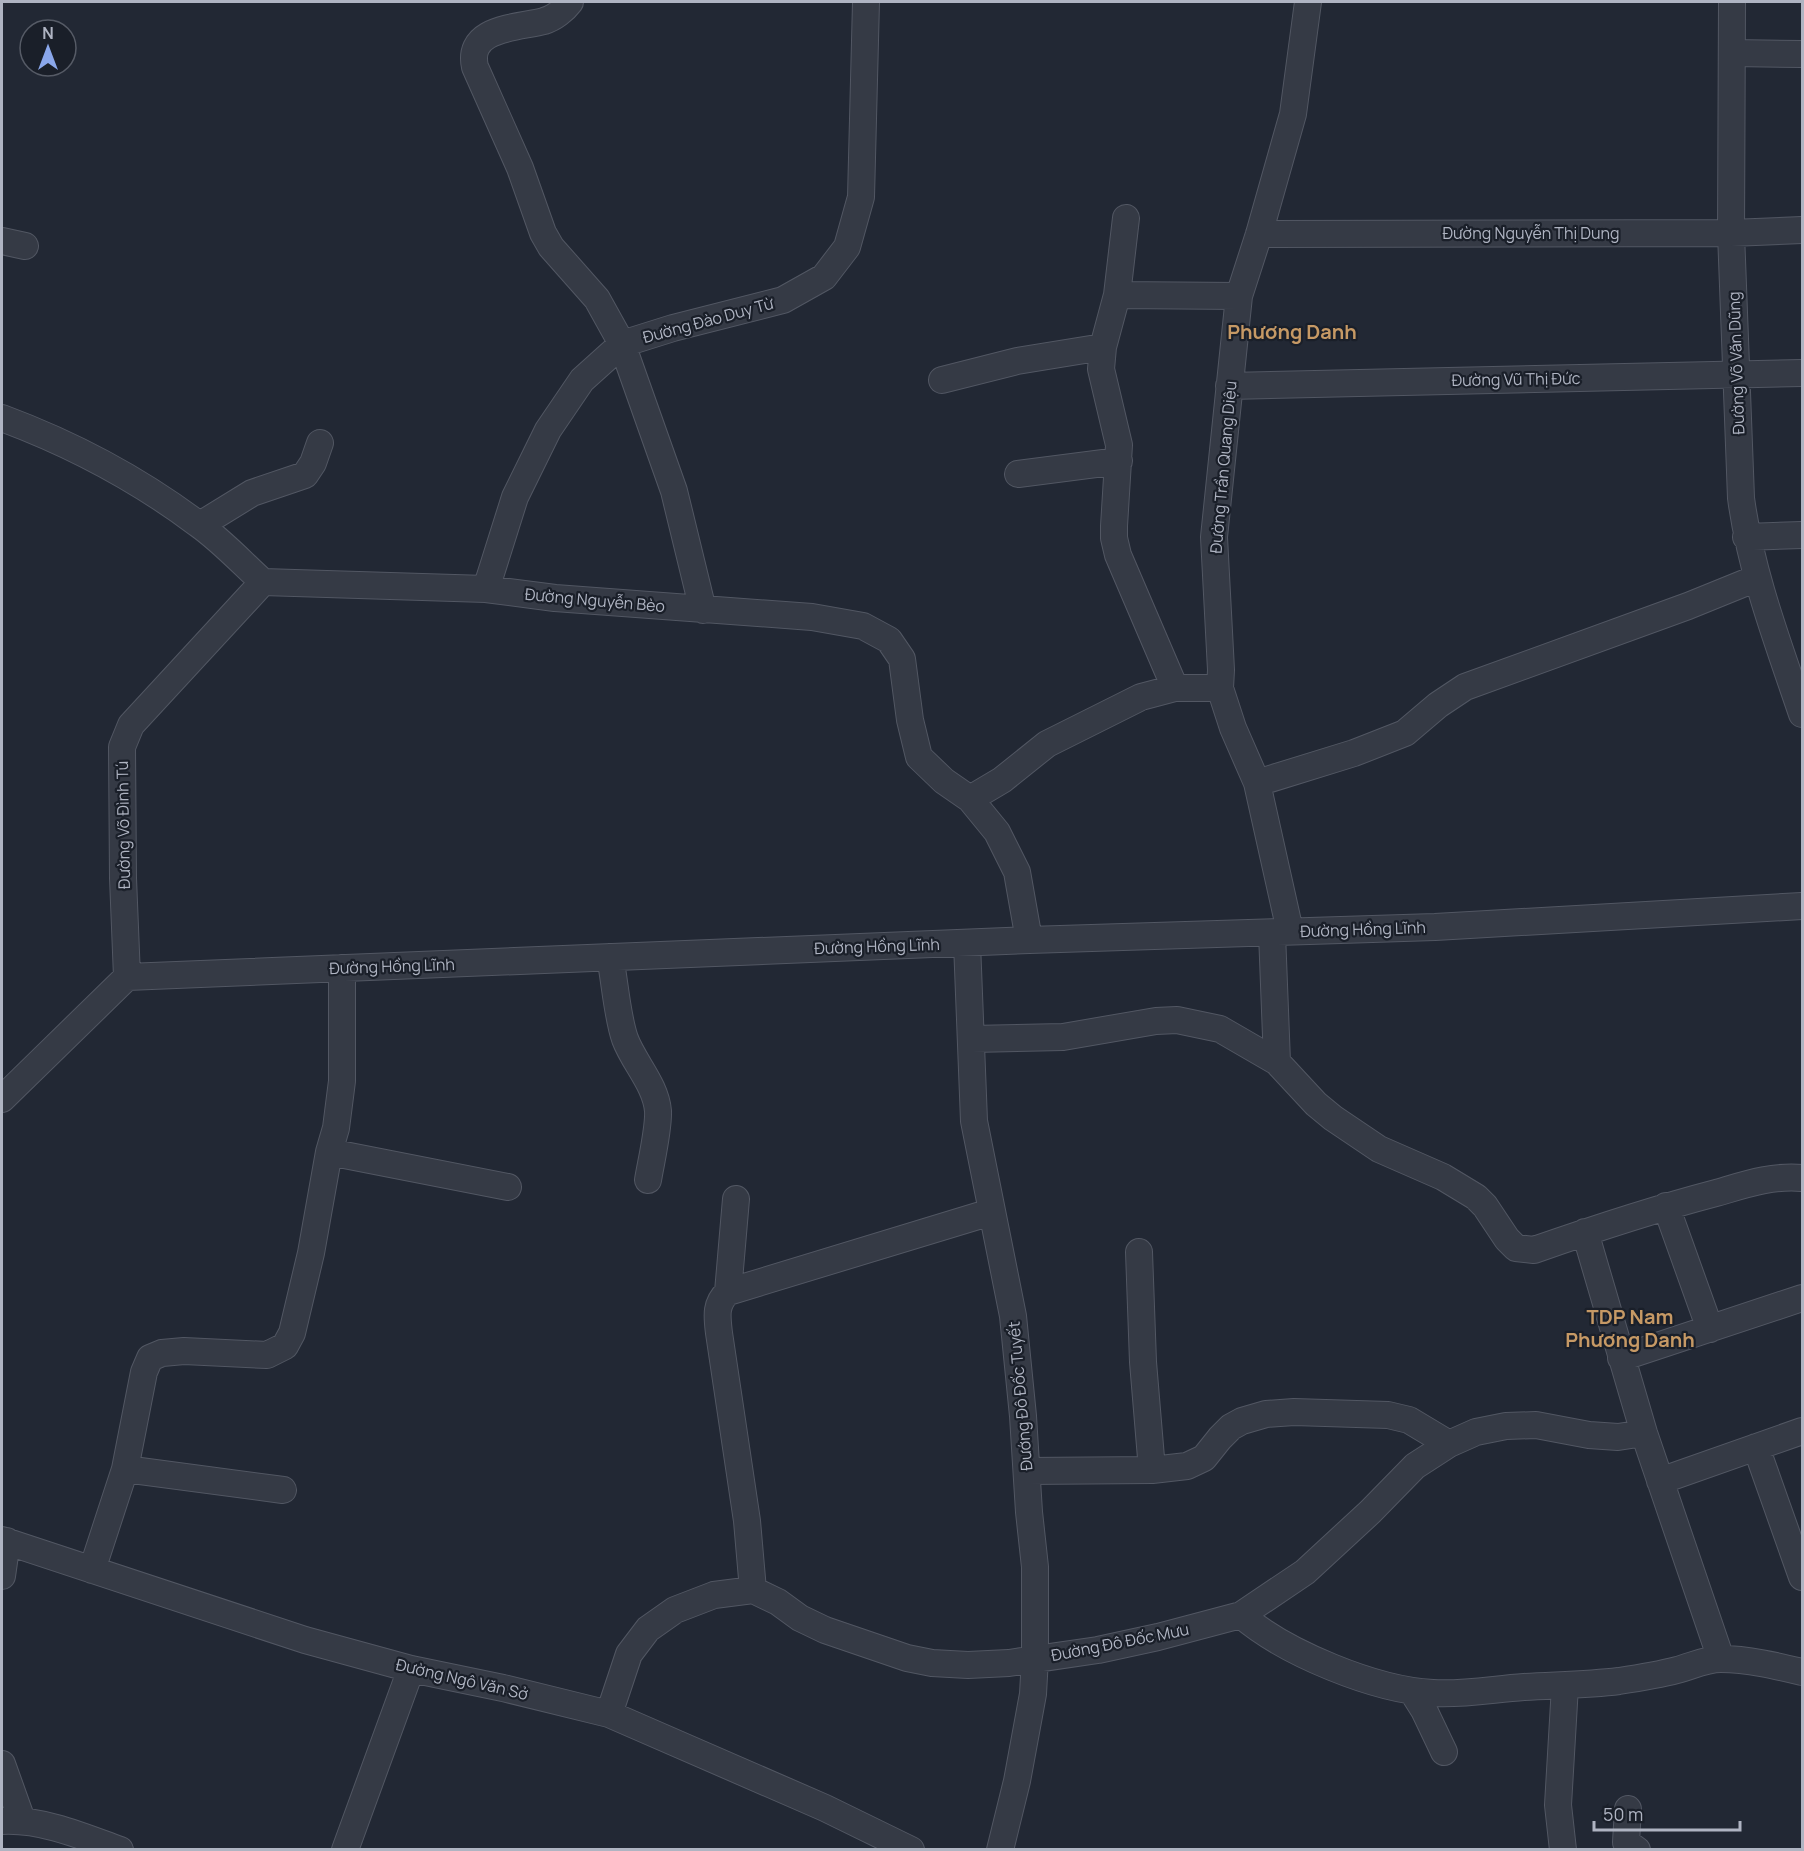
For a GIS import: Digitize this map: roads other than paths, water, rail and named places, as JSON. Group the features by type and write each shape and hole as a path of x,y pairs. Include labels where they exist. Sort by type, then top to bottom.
{"street":[{"path":"570,2 565,9 546,20 500,29 477,44 473,57 475,67 520,168 543,233 551,247 597,299 622,344 674,491 703,609"},
{"name":"Đường Đào Duy Từ","path":"486,589 515,497 548,430 582,380 622,344 673,328 783,300 824,277 847,247 861,197 866,2"},
{"name":"Đường Trần Quang Diệu","path":"1277,1062 1281,932 1257,783 1233,728 1220,688 1214,537 1239,296 1293,114 1308,2"},
{"name":"Đường Võ Văn Dũng","path":"1732,2 1731,233 1741,498 1746,537 1756,578 1803,714"},
{"path":"1733,53 1803,54"},
{"path":"1126,218 1117,295 1103,346 1102,379 1117,431 1119,461 1114,526 1116,546 1175,688"},
{"name":"Đường Nguyễn Thị Dung","path":"1259,234 1731,233 1803,230"},
{"path":"1117,295 1239,296"},
{"path":"942,380 1017,361 1103,346"},
{"name":"Đường Vũ Thị Đức","path":"1229,386 1803,373"},
{"path":"2,418 48,436 134,480 200,525 263,582"},
{"path":"200,525 252,493 305,475 313,463 320,443"},
{"path":"1018,474 1119,461"},
{"path":"1746,537 1803,535"},
{"path":"1257,783 1354,753 1405,732 1438,705 1465,687 1688,606 1756,578"},
{"name":"Đường Nguyễn Bèo","path":"263,582 486,589 555,598 812,617 864,626 890,640 902,660 910,720 919,757 944,781 970,798 997,832 1017,872 1029,940"},
{"name":"Đường Võ Đình Tú","path":"127,977 123,878 122,747 131,726 263,582"},
{"path":"970,798 1002,780 1047,744 1141,697 1175,688 1220,688"},
{"name":"Đường Hồng Lĩnh","path":"127,977 1029,940 1435,927 1803,906"},
{"name":"Đướng Đô Đốc Tuyết","path":"967,943 974,1121 1013,1316 1035,1567 1033,1694 1017,1781 1000,1850"},
{"path":"610,957 624,1036 631,1054 648,1083 658,1112 648,1180"},
{"path":"93,1570 125,1469 144,1372 150,1358 162,1353 184,1351 267,1355 285,1346 292,1333 311,1253 329,1152 336,1128 342,1081 342,968"},
{"path":"2,1099 127,977"},
{"path":"972,1039 1064,1037 1156,1021 1177,1020 1220,1029 1277,1062 1316,1104 1379,1149 1443,1177 1476,1197 1516,1248 1534,1250 1666,1206 1773,1178 1803,1178"},
{"path":"329,1152 508,1187"},
{"path":"728,1292 736,1199"},
{"path":"1666,1206 1710,1329"},
{"path":"609,1714 629,1654 648,1629 675,1610 714,1595 753,1590 747,1521 717,1311 719,1300 728,1292 991,1212"},
{"path":"1585,1232 1644,1433 1721,1659"},
{"path":"1139,1252 1143,1362 1152,1470"},
{"path":"1621,1358 1803,1298"},
{"path":"1028,1471 1152,1470 1187,1466 1204,1458 1231,1427 1242,1421 1266,1414 1294,1412 1388,1415 1409,1420 1449,1444"},
{"name":"Đường Đô Đốc Mưu","path":"753,1590 825,1630 907,1658 932,1663 968,1665 1009,1663 1098,1650 1241,1615 1305,1572 1370,1512 1415,1466 1449,1444 1476,1432 1506,1426 1536,1425 1588,1435 1618,1437 1644,1433"},
{"path":"1660,1480 1803,1431"},
{"path":"1756,1447 1803,1577"},
{"path":"125,1469 283,1490"},
{"path":"2,1576 4,1540"},
{"name":"Đường Ngô Văn Sở","path":"4,1540 305,1640 411,1669 503,1688 609,1714 815,1803 911,1850"},
{"path":"1241,1615 1257,1629 1284,1645 1362,1679 1387,1687 1412,1691 1434,1693 1565,1686 1657,1675 1701,1662 1721,1659 1803,1672"},
{"path":"345,1850 411,1669"},
{"path":"1563,1850 1558,1805 1565,1686"},
{"path":"1412,1691 1424,1710 1444,1752"},
{"path":"2,1764 12,1821 74,1833 120,1850"},
{"path":"1628,1809 1626,1842 1637,1850"}],"district":[{"name":"Phương Danh","path":"1292,332"},
{"name":"TDP Nam Phương Danh","path":"1630,1328"}]}
